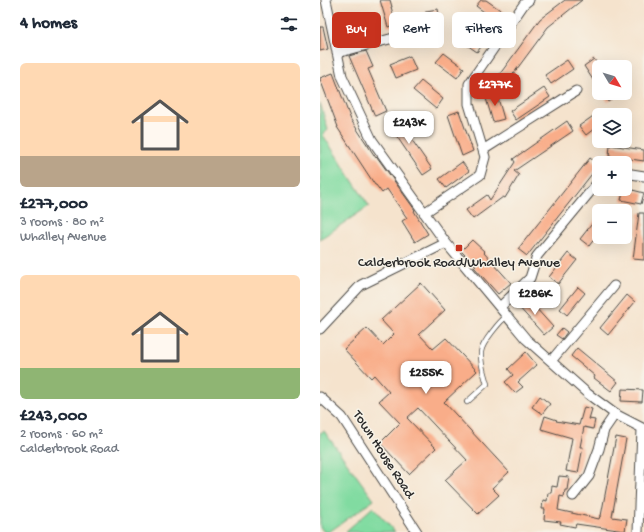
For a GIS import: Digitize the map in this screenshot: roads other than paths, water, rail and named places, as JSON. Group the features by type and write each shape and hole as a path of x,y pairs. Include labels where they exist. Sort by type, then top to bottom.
{"street":[{"path":"326,0 342,76 372,140 446,243 526,339 588,394 615,414 644,429 638,532"},
{"path":"424,212 480,174 485,156 469,104 469,84 528,0"},
{"path":"337,53 389,39"},
{"path":"483,150 576,91"},
{"path":"632,174 644,176"},
{"path":"500,307 530,278 537,256 592,189"},
{"path":"320,329 361,285 446,243"},
{"path":"552,361 614,286"},
{"name":"Town House Road","path":"320,397 342,417 417,532"},
{"path":"573,496 589,476 599,450 604,430 615,414"}],"lane":[{"path":"467,402 487,384 481,351 496,327 507,316"}],"place":[{"name":"Calderbrook Road/Whalley Avenue","path":"459,248"}]}
